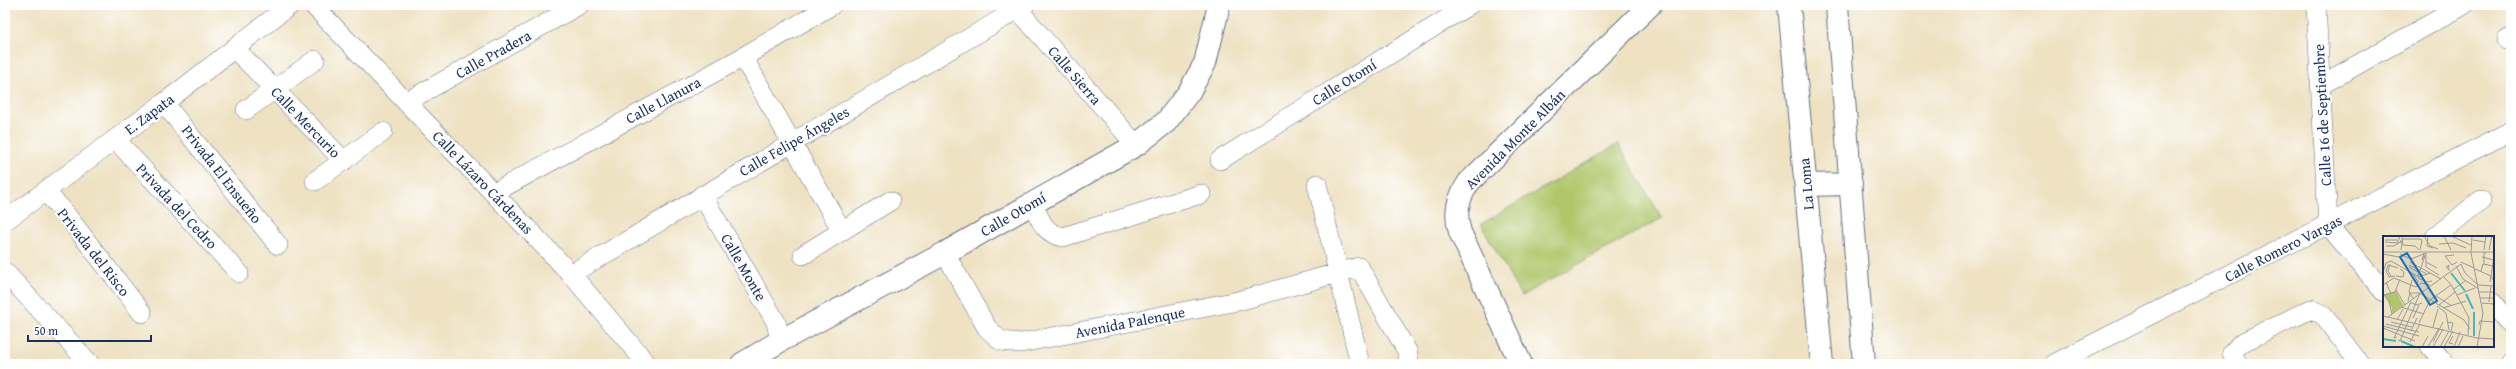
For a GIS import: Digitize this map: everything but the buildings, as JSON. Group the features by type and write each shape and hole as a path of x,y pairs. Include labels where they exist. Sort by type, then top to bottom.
{"street":[{"name":"E. Zapata","path":"5,221 164,103 290,5"},
{"name":"Calle Lázaro Cárdenas","path":"313,5 571,274 647,364"},
{"name":"Calle Pradera","path":"406,102 579,5"},
{"name":"Calle Llanura","path":"493,193 743,57 832,5"},
{"name":"Calle Otomí","path":"742,364 780,341 945,254 1136,145 1166,122 1189,92 1205,63 1219,5"},
{"name":"Calle Otomí","path":"1220,160 1468,5"},
{"name":"Avenida Monte Albán","path":"1521,364 1460,232 1456,220 1461,194 1475,176 1650,5"},
{"name":"La Loma","path":"1789,5 1822,364"},
{"path":"1837,5 1864,364"},
{"name":"Calle 16 de Septiembre","path":"2316,5 2328,226"},
{"path":"2320,86 2464,5"},
{"name":"Calle Sierra","path":"1019,6 1136,145"},
{"name":"Calle Felipe Ángeles","path":"571,274 1019,6"},
{"name":"Calle Mercurio","path":"234,48 344,161 383,132"},
{"path":"743,57 790,144 842,231"},
{"path":"246,110 315,60"},
{"name":"Privada El Ensueño","path":"164,103 278,245"},
{"name":"Calle Romero Vargas","path":"2054,364 2328,226 2511,131"},
{"name":"Privada del Cedro","path":"115,139 239,274"},
{"path":"315,181 344,161"},
{"path":"1318,184 1360,364"},
{"path":"1806,184 1851,184"},
{"name":"Privada del Risco","path":"45,192 61,208 142,313"},
{"path":"1032,203 1044,228 1051,235 1063,237 1201,194"},
{"name":"Calle Monte","path":"702,195 776,322 780,341"},
{"path":"2437,236 2481,200"},
{"path":"803,255 890,201"},
{"path":"2328,226 2383,291"},
{"name":"Avenida Palenque","path":"945,254 987,328 1001,341 1022,342 1238,301 1339,274 1359,267 1407,351 1410,364"},
{"path":"5,272 90,364"},
{"path":"2494,305 2511,326"},
{"path":"2238,364 2232,353 2241,343 2312,309 2322,314 2360,364"},
{"path":"764,364 780,341"},
{"path":"2431,347 2445,364"}],"green space":[{"path":"1618,144 1662,218 1521,296 1481,224"}]}
